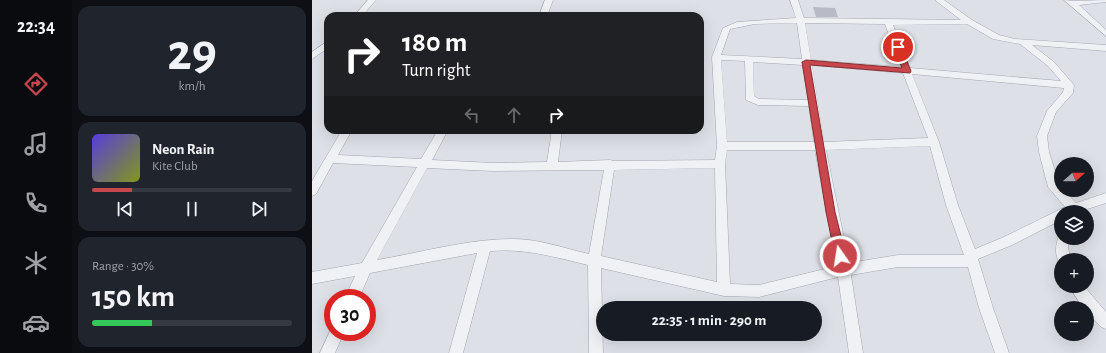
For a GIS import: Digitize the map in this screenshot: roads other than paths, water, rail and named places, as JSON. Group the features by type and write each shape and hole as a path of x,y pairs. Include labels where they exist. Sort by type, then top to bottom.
{"street":[{"path":"362,12 372,0"},
{"path":"544,12 549,0"},
{"path":"794,0 801,21 806,62 830,212 844,270 849,314 856,353"},
{"path":"939,0 969,22 996,37 1022,41 1106,48"},
{"path":"1070,2 1106,0"},
{"path":"1070,2 1106,34"},
{"path":"724,290 720,164 722,146 716,57 727,28 749,22 969,22"},
{"path":"888,22 934,142 952,205 1002,353"},
{"path":"1022,41 1051,64 1069,85 1068,93 1052,111 1042,136 1044,152 1054,187 1063,205"},
{"path":"312,56 324,47"},
{"path":"716,57 806,62 1069,85"},
{"path":"749,58 749,98 751,100 758,102 813,103"},
{"path":"312,191 316,176 332,159 345,134"},
{"path":"356,289 365,269 441,134"},
{"path":"552,166 556,134"},
{"path":"722,146 820,146 934,142"},
{"path":"332,159 493,167 610,164 720,164"},
{"path":"596,353 594,259 610,164"},
{"path":"1084,205 1106,198"},
{"path":"312,278 485,246 521,244 594,259 724,290 759,291 844,270 898,261 971,258 1054,217"},
{"path":"456,353 485,246"},
{"path":"1081,293 1106,322"},
{"path":"327,353 332,341"}]}
